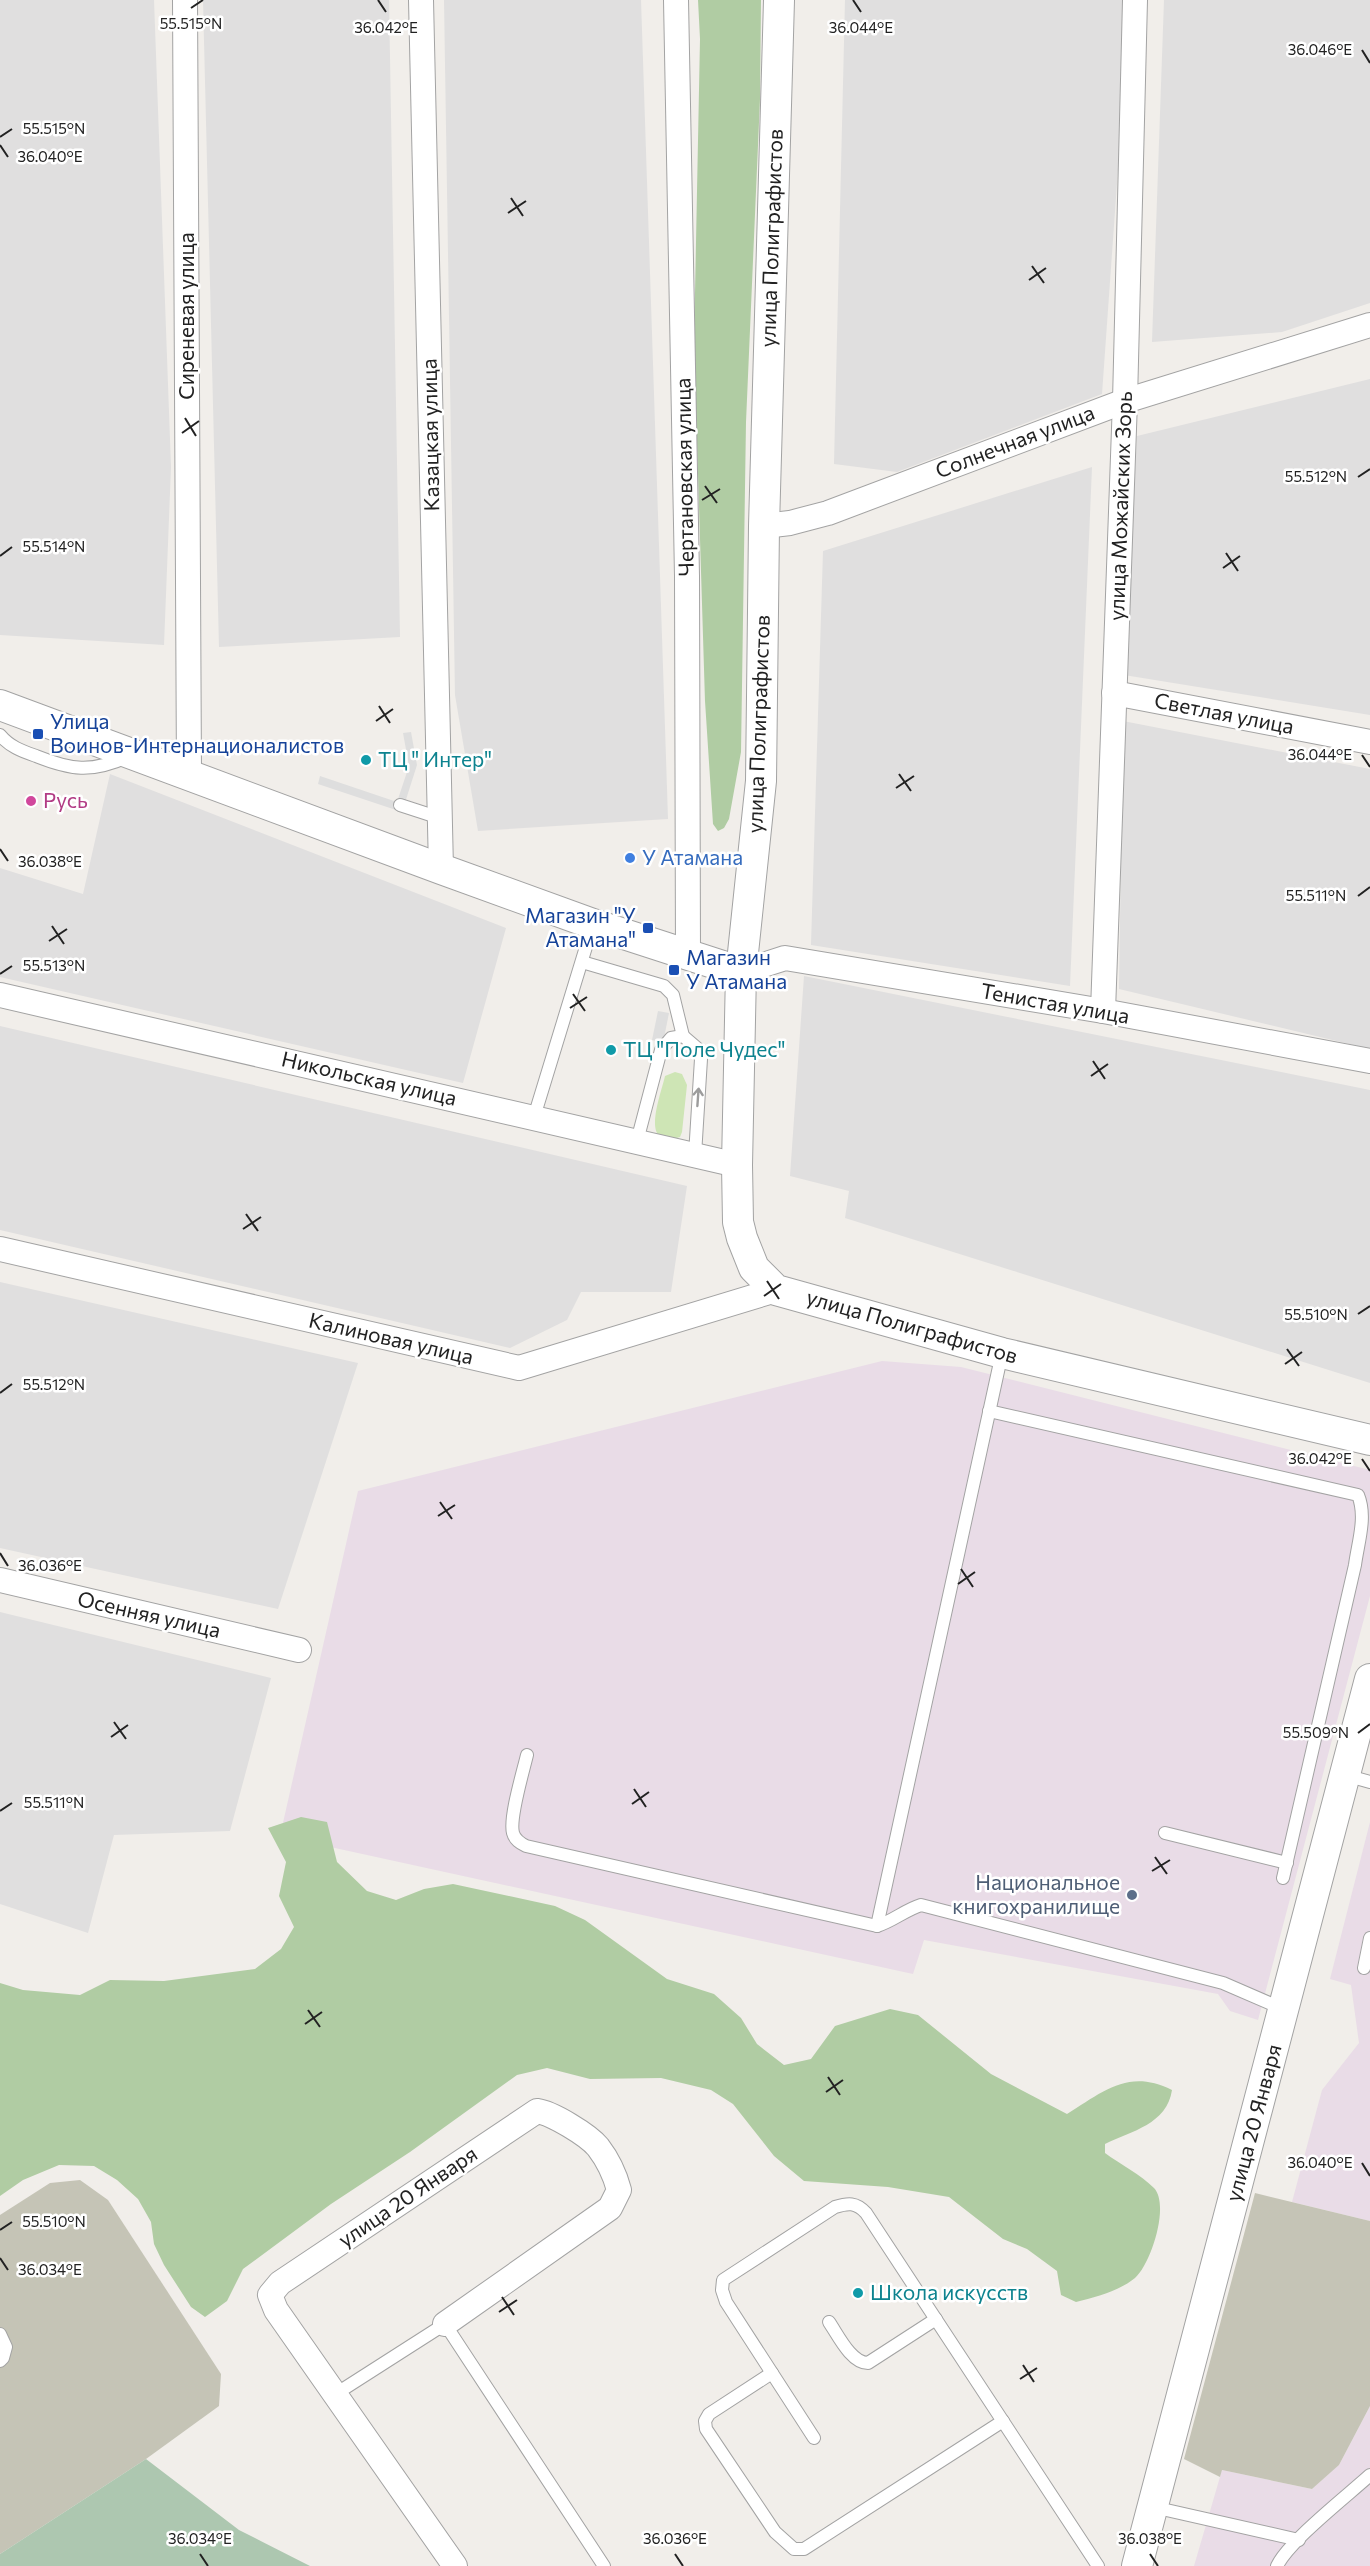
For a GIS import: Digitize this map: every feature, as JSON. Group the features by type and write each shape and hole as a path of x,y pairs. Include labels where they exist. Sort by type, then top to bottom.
{"street":[{"name":"Сиреневая улица","path":"185,0 189,776"},
{"name":"Казацкая улица","path":"421,0 441,869"},
{"name":"Чертановская улица","path":"676,0 687,576 688,955"},
{"name":"улица Полиграфистов","path":"779,0 764,526 761,781 741,972 737,1165 738,1222 754,1268 777,1290 1002,1353 1370,1440"},
{"name":"улица Можайских Зорь","path":"1103,1011 1125,401 1135,0"},
{"name":"Солнечная улица","path":"764,526 790,523 828,513 1125,401 1370,325"},
{"name":"Светлая улица","path":"1114,693 1370,742"},
{"path":"0,705 593,924 741,972"},
{"name":"Тенистая улица","path":"741,972 785,958 1103,1011 1370,1062"},
{"name":"Никольская улица","path":"0,994 737,1165"},
{"name":"Калиновая улица","path":"0,1250 519,1368 777,1290"},
{"name":"Осенняя улица","path":"0,1580 299,1650"},
{"name":"улица 20 Января","path":"1137,2566 1283,2009 1358,1778 1370,1680"},
{"name":"улица 20 Января","path":"445,2324 610,2208 619,2190 615,2175 597,2146 548,2112 537,2111 280,2283 270,2295 276,2310 334,2395 455,2566"}],"lane":[{"path":"0,735 17,749 62,766 83,769 99,767 133,754"},
{"path":"400,805 440,818"},
{"path":"534,1117 593,924"},
{"path":"582,962 664,986 673,995 683,1036 698,1048 700,1059 695,1155"},
{"path":"637,1141 661,1050 671,1038 683,1036"},
{"path":"877,1926 1002,1353"},
{"path":"989,1411 1358,1495 1362,1505 1362,1520 1355,1565 1283,1878"},
{"path":"527,1755 512,1822 513,1833 518,1841 526,1846 877,1926 885,1924 906,1910 921,1905 1223,1983 1283,2009"},
{"path":"1165,1833 1287,1863"},
{"path":"1364,1968 1370,1938"},
{"path":"814,2438 726,2302 722,2290 723,2280 835,2206 847,2203 858,2205 866,2213 1098,2566"},
{"path":"829,2322 854,2358 861,2363 868,2363 936,2319"},
{"path":"334,2395 445,2324 604,2566"},
{"path":"0,2334 6,2347 0,2361"},
{"path":"772,2373 709,2414 705,2421 706,2429 775,2532 794,2548 804,2549 1003,2421"},
{"path":"1277,2566 1281,2557 1370,2475"},
{"path":"1153,2507 1299,2540"}],"shaded area":[{"path":"0,0 154,0 171,467 164,645 0,635"},
{"path":"203,0 389,0 400,637 219,647"},
{"path":"444,0 641,0 668,819 478,831 455,695"},
{"path":"845,0 1123,0 1122,113 1102,394 897,472 834,464"},
{"path":"1164,0 1370,0 1370,303 1282,332 1152,342"},
{"path":"1370,379 1370,715 1124,675 1137,436"},
{"path":"1092,467 1070,986 811,945 823,551"},
{"path":"1123,721 1370,769 1370,1049 1119,989"},
{"path":"411,732 417,765 402,812 318,784 320,776 397,802 409,766 403,733"},
{"path":"110,774 506,928 463,1083 0,977 0,868 83,894"},
{"path":"804,976 1370,1090 1370,1383 845,1218 849,1191 790,1176"},
{"path":"658,1011 669,1013 663,1043 652,1040"},
{"path":"0,1026 687,1186 671,1292 581,1292 567,1320 510,1348 0,1230"},
{"path":"0,1282 358,1363 278,1609 0,1548"},
{"path":"882,1361 961,1367 1370,1470 1370,1596 1258,2020 1230,2011 1218,1994 924,1940 913,1974 280,1836 358,1491"},
{"path":"0,1612 271,1678 230,1831 114,1835 88,1933 0,1904"},
{"path":"1370,1822 1370,2221 1292,2202 1322,2090 1359,2043 1351,1985 1330,1979"},
{"path":"80,2180 108,2200 221,2374 219,2406 146,2459 0,2554 0,2215 50,2183"},
{"path":"1255,2193 1370,2221 1370,2406 1339,2465 1312,2489 1222,2470 1220,2477 1184,2459"},
{"path":"1370,2406 1370,2566 1194,2566 1222,2470 1312,2489 1339,2465"}],"green space":[{"path":"698,0 761,0 760,99 746,422 741,752 729,819 724,828 718,831 713,824 705,701 694,344 700,39"},
{"path":"675,1072 682,1074 687,1085 682,1132 680,1137 667,1139 659,1136 655,1119 665,1076"},
{"path":"301,1817 327,1822 337,1862 367,1891 396,1900 424,1889 453,1884 555,1906 585,1920 667,1979 714,1994 741,2018 757,2044 784,2065 811,2059 835,2026 890,2009 918,2015 991,2074 1067,2114 1104,2091 1129,2082 1142,2081 1172,2090 1169,2102 1156,2119 1105,2144 1105,2153 1149,2183 1158,2196 1160,2207 1157,2234 1147,2260 1141,2271 1129,2283 1107,2293 1076,2302 1061,2295 1057,2271 1027,2249 1003,2239 949,2197 888,2187 804,2181 774,2156 733,2104 711,2090 661,2078 590,2079 547,2068 517,2075 410,2152 331,2204 243,2269 227,2301 205,2317 191,2307 164,2265 154,2244 151,2222 138,2199 117,2180 94,2166 59,2165 23,2180 0,2196 0,1983 23,1990 80,1995 110,1980 164,1981 255,1969 281,1949 294,1927 279,1896 286,1862 268,1828"},
{"path":"146,2459 239,2530 310,2566 0,2566 0,2554"}],"place":[{"name":"Улица Воинов-Интернационалистов","path":"38,734"},
{"name":"ТЦ \" Интер\"","path":"366,760"},
{"name":"Русь","path":"31,801"},
{"name":"У Атамана","path":"630,858"},
{"name":"Магазин \"У Атамана\"","path":"648,928"},
{"name":"Магазин У Атамана","path":"674,970"},
{"name":"ТЦ \"Поле Чудес\"","path":"611,1050"},
{"name":"Национальное книгохранилище","path":"1132,1895"},
{"name":"Школа искусств","path":"858,2293"}]}
